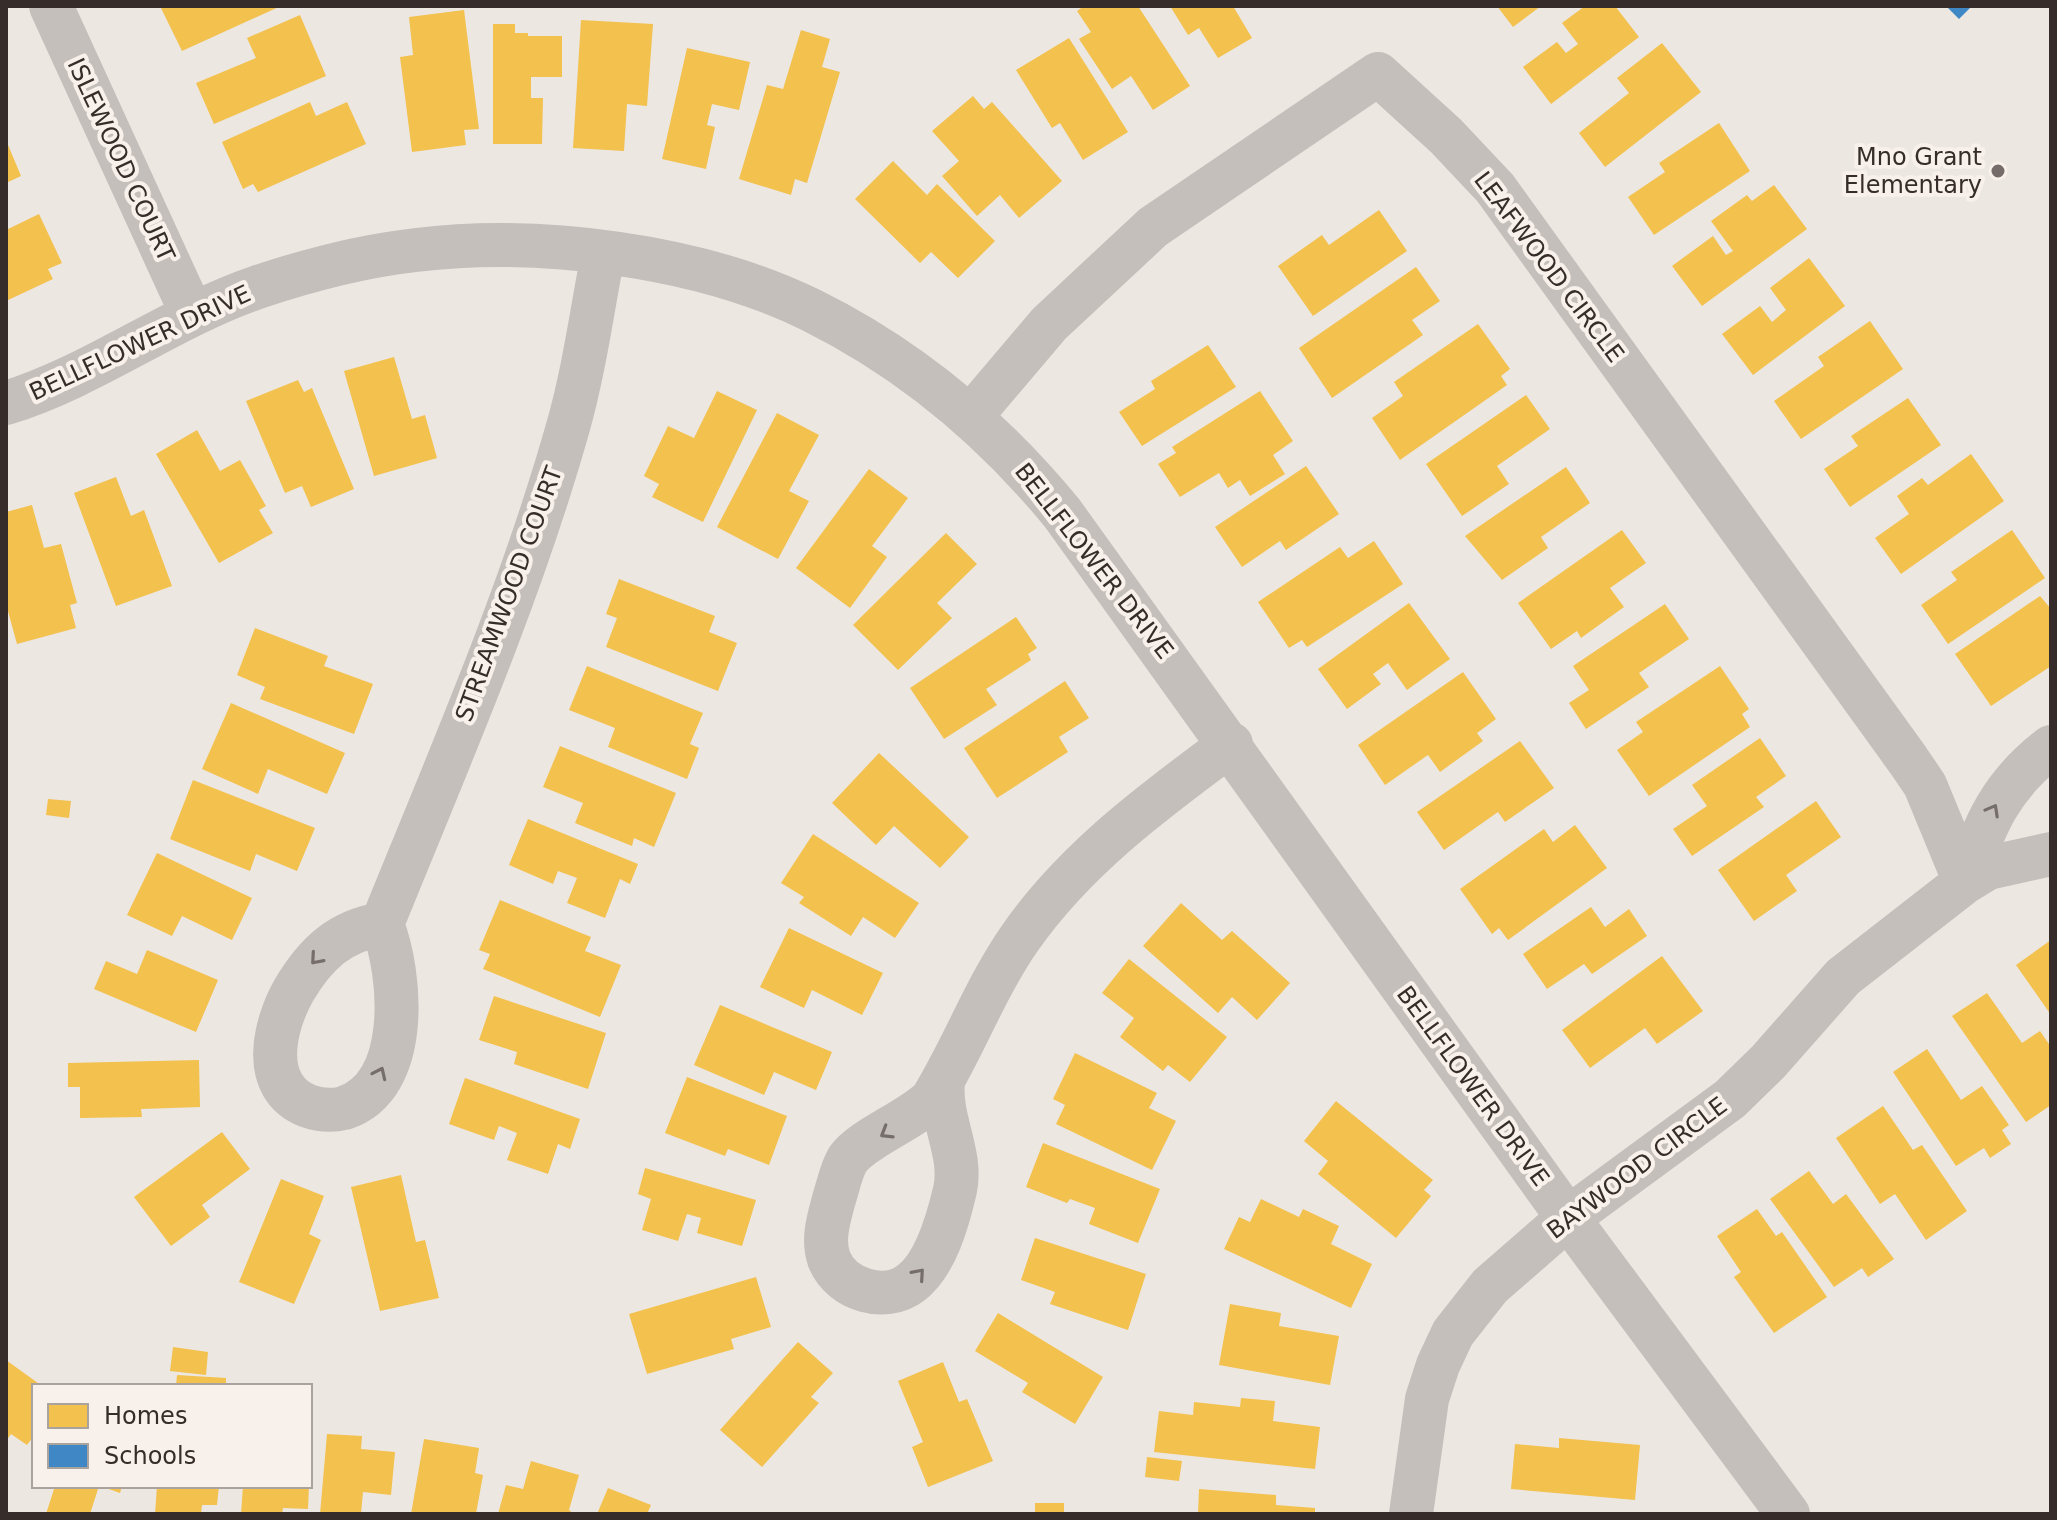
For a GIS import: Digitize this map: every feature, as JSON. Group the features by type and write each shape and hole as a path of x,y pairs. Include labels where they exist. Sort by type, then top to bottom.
{"street":[{"name":"ISLEWOOD COURT","path":"51,6 192,314"},
{"name":"LEAFWOOD CIRCLE","path":"971,416 1049,324 1153,227 1378,74 1446,136 1495,188 1925,785 1965,882"},
{"name":"BELLFLOWER DRIVE","path":"6,403 39,393 192,314 292,276 394,253 529,248 603,254 693,270 808,309 899,361 971,416 1028,472 1062,513 1231,744 1568,1218 1788,1514"},
{"name":"STREAMWOOD COURT","path":"382,924 517,584 552,482 569,423 603,254"},
{"path":"943,1082 996,978 1046,904 1153,802 1231,744"},
{"path":"1965,882 1985,824 2002,795 2051,747"},
{"name":"BAYWOOD CIRCLE","path":"1411,1514 1427,1399 1453,1333 1490,1286 1568,1218 1730,1099 1768,1062 1843,977 1965,882 1988,868 2051,854"}],"building: Homes":[{"path":"160,6 281,6 182,51"},
{"path":"1084,6 1138,6 1190,86 1153,110 1131,76 1112,89 1079,39 1091,32 1077,11"},
{"path":"1170,6 1233,6 1252,38 1218,58 1199,28 1188,35"},
{"path":"1497,6 1541,6 1513,27"},
{"path":"1585,6 1615,6 1639,37 1551,104 1523,67 1557,42 1566,53 1578,44 1562,23"},
{"path":"464,10 479,129 464,130 466,145 412,152 400,57 413,55 409,17"},
{"path":"300,15 326,76 214,124 196,83 256,58 247,38"},
{"path":"581,20 653,24 647,106 627,104 624,151 573,148"},
{"path":"493,24 515,24 515,33 528,33 528,36 562,36 562,77 531,77 531,98 543,98 542,144 493,144"},
{"path":"801,30 830,39 822,67 840,72 807,183 795,179 791,195 739,179 767,85 783,89"},
{"path":"1069,38 1128,132 1083,160 1060,123 1052,128 1016,70"},
{"path":"1662,43 1701,92 1605,167 1579,133 1629,93 1617,78"},
{"path":"687,48 750,62 739,110 712,104 707,125 715,127 706,169 662,159"},
{"path":"973,96 984,109 992,102 1062,181 1019,218 1000,195 977,216 942,176 959,161 932,131"},
{"path":"310,102 316,116 347,102 366,144 258,192 253,184 243,189 222,142"},
{"path":"1719,123 1750,171 1654,235 1628,197 1665,172 1659,163"},
{"path":"6,140 21,176 6,183"},
{"path":"893,161 927,195 937,184 995,241 958,278 931,252 920,263 855,199"},
{"path":"1774,185 1807,229 1702,306 1672,266 1713,236 1726,255 1733,251 1711,221 1747,195 1752,201"},
{"path":"1379,210 1407,251 1313,316 1278,266 1322,235 1329,245"},
{"path":"39,214 62,263 48,269 53,279 6,301 6,230"},
{"path":"1809,258 1845,306 1753,375 1722,334 1760,306 1772,322 1786,310 1770,288"},
{"path":"1416,267 1440,301 1412,320 1423,335 1332,398 1299,348"},
{"path":"1870,321 1903,369 1801,439 1774,401 1824,366 1818,357"},
{"path":"1478,324 1510,369 1501,376 1507,385 1400,460 1372,418 1403,396 1394,382"},
{"path":"1208,345 1236,387 1142,446 1119,412 1155,389 1151,381"},
{"path":"394,357 412,419 425,415 437,458 374,476 344,371"},
{"path":"298,380 304,392 312,388 354,489 311,507 302,486 285,493 246,401"},
{"path":"717,391 757,410 703,522 652,497 659,484 644,476 668,426 694,438"},
{"path":"1260,391 1293,441 1273,455 1285,474 1250,496 1240,480 1228,488 1219,473 1180,497 1158,464 1176,453 1172,447"},
{"path":"1526,395 1550,429 1497,466 1509,484 1462,516 1426,464"},
{"path":"1908,398 1941,445 1850,507 1824,469 1858,446 1851,436"},
{"path":"777,413 819,435 789,491 809,501 778,559 717,527"},
{"path":"197,430 220,471 240,460 266,506 259,510 273,533 219,563 156,454"},
{"path":"1971,454 2004,501 1901,574 1875,538 1909,514 1897,496 1922,478 1928,485"},
{"path":"1306,466 1339,514 1286,550 1280,541 1242,567 1215,527"},
{"path":"1566,467 1590,503 1541,537 1548,548 1502,580 1465,536"},
{"path":"869,469 908,498 872,546 887,557 850,608 796,568"},
{"path":"116,477 131,516 144,510 172,586 116,606 74,493"},
{"path":"32,505 44,548 61,544 77,603 70,605 76,628 17,644 6,604 6,512"},
{"path":"1622,530 1646,563 1610,588 1624,607 1581,638 1577,631 1551,649 1518,603"},
{"path":"2012,530 2045,578 1948,644 1921,605 1957,580 1951,572"},
{"path":"946,533 977,564 937,603 952,618 898,670 853,625"},
{"path":"1374,541 1403,584 1307,647 1302,640 1289,648 1258,602 1340,547 1348,558"},
{"path":"619,579 715,616 709,632 737,643 718,691 606,647 617,618 606,614"},
{"path":"2040,596 2051,609 2051,666 1991,706 1955,654"},
{"path":"1409,603 1450,659 1407,690 1388,663 1373,674 1381,684 1347,709 1318,669"},
{"path":"1665,604 1689,639 1639,673 1649,687 1586,729 1569,703 1589,690 1573,666"},
{"path":"1016,617 1037,648 1028,654 1031,660 986,689 997,705 944,739 910,688"},
{"path":"255,628 328,656 324,666 373,684 354,734 260,699 265,687 237,675"},
{"path":"587,666 703,713 690,744 699,748 687,779 608,747 615,728 569,710"},
{"path":"1720,666 1749,709 1742,714 1750,727 1649,796 1617,750 1643,732 1636,722"},
{"path":"1463,672 1496,719 1477,733 1483,741 1440,772 1428,755 1385,785 1358,745"},
{"path":"1065,681 1089,718 1059,737 1068,752 997,798 964,748"},
{"path":"231,703 345,753 327,794 268,769 258,794 202,769"},
{"path":"1760,738 1786,776 1756,797 1764,807 1692,856 1673,829 1707,806 1692,785"},
{"path":"1520,741 1554,788 1505,822 1498,812 1444,850 1417,812"},
{"path":"560,746 676,793 654,847 634,838 632,846 575,823 583,803 543,787"},
{"path":"879,753 969,837 940,868 894,826 876,845 832,803"},
{"path":"193,780 315,828 297,871 256,854 250,871 170,839"},
{"path":"48,799 71,801 69,818 46,815"},
{"path":"1816,801 1841,837 1786,875 1797,891 1754,921 1718,870"},
{"path":"528,819 638,864 630,884 620,879 605,918 567,903 577,878 558,871 553,884 509,865"},
{"path":"1575,825 1607,868 1508,940 1499,928 1492,934 1460,889 1544,829 1553,842"},
{"path":"813,834 919,903 895,938 863,917 851,936 799,903 804,897 781,883"},
{"path":"157,853 252,898 232,940 182,916 172,936 127,915"},
{"path":"500,900 591,937 585,951 621,965 600,1017 483,969 490,954 479,950"},
{"path":"1181,903 1222,940 1232,931 1290,983 1257,1020 1232,997 1218,1013 1143,946"},
{"path":"1591,907 1605,927 1629,909 1647,936 1592,974 1584,964 1547,989 1523,954"},
{"path":"789,928 883,973 862,1015 812,990 804,1008 760,987"},
{"path":"2051,940 2051,1015 2016,965"},
{"path":"147,950 218,980 196,1032 94,989 106,961 137,974"},
{"path":"1662,956 1703,1011 1657,1044 1645,1028 1590,1068 1562,1030"},
{"path":"1129,959 1227,1037 1190,1082 1168,1065 1163,1071 1120,1037 1134,1018 1102,993"},
{"path":"1987,993 2022,1043 2040,1031 2051,1047 2051,1105 2026,1122 1952,1016"},
{"path":"494,996 606,1033 588,1089 514,1064 517,1052 479,1040"},
{"path":"720,1005 832,1052 816,1090 774,1072 764,1095 694,1065"},
{"path":"1927,1049 1961,1100 1982,1086 2009,1125 2002,1130 2011,1144 1990,1158 1984,1148 1956,1166 1893,1072"},
{"path":"1075,1053 1157,1093 1149,1108 1176,1121 1152,1170 1056,1124 1065,1105 1053,1099"},
{"path":"199,1060 200,1107 141,1109 142,1117 80,1118 80,1087 68,1087 68,1063"},
{"path":"687,1077 787,1116 769,1165 728,1149 725,1156 665,1133"},
{"path":"465,1078 580,1119 570,1149 558,1144 548,1174 507,1160 517,1133 499,1126 494,1140 449,1124"},
{"path":"1336,1101 1433,1180 1424,1190 1431,1196 1396,1238 1318,1174 1328,1161 1304,1141"},
{"path":"1883,1106 1913,1150 1922,1145 1967,1211 1926,1240 1895,1194 1880,1204 1836,1138"},
{"path":"222,1132 250,1169 202,1205 210,1217 171,1246 134,1197"},
{"path":"1043,1143 1160,1189 1138,1243 1089,1224 1095,1208 1070,1199 1067,1203 1026,1187"},
{"path":"645,1168 756,1200 742,1246 697,1233 701,1218 687,1214 678,1241 642,1230 651,1199 638,1194"},
{"path":"1809,1171 1833,1204 1846,1194 1894,1259 1868,1277 1862,1268 1834,1287 1770,1199"},
{"path":"401,1175 416,1242 425,1240 439,1298 380,1311 351,1187"},
{"path":"281,1179 324,1196 309,1234 321,1240 294,1304 239,1282"},
{"path":"1261,1199 1299,1217 1303,1209 1339,1226 1331,1244 1372,1264 1351,1308 1224,1249 1239,1217 1250,1222"},
{"path":"1757,1209 1776,1236 1782,1232 1827,1297 1774,1333 1734,1277 1741,1272 1717,1236"},
{"path":"1035,1238 1146,1274 1128,1330 1050,1304 1055,1292 1021,1280"},
{"path":"756,1277 771,1327 731,1339 734,1349 647,1374 629,1314"},
{"path":"1230,1304 1281,1313 1279,1326 1339,1336 1330,1385 1219,1365"},
{"path":"998,1313 1103,1377 1075,1424 1022,1392 1028,1383 975,1351"},
{"path":"798,1342 833,1373 811,1397 819,1403 762,1467 720,1430"},
{"path":"173,1347 208,1352 206,1375 170,1371"},
{"path":"6,1360 39,1384 32,1384 32,1439 27,1445 11,1434 6,1441"},
{"path":"943,1362 959,1402 967,1399 993,1461 928,1487 912,1447 923,1442 898,1381"},
{"path":"177,1375 226,1378 226,1384 176,1384"},
{"path":"1241,1398 1275,1401 1273,1421 1320,1427 1315,1469 1154,1452 1159,1411 1193,1415 1194,1402 1240,1407"},
{"path":"327,1434 362,1436 361,1449 395,1452 391,1495 363,1492 361,1514 320,1514"},
{"path":"1559,1438 1640,1445 1635,1500 1511,1489 1515,1444 1559,1448"},
{"path":"424,1439 479,1448 475,1473 483,1475 476,1514 411,1514"},
{"path":"1147,1457 1182,1461 1179,1481 1145,1477"},
{"path":"531,1461 579,1475 569,1510 574,1514 498,1514 506,1485 523,1489"},
{"path":"54,1488 98,1488 90,1514 46,1514"},
{"path":"157,1488 219,1488 217,1505 202,1505 201,1514 155,1514"},
{"path":"243,1488 309,1488 308,1509 283,1508 282,1514 241,1514"},
{"path":"608,1488 651,1505 647,1514 597,1514"},
{"path":"1199,1489 1276,1495 1276,1505 1315,1508 1315,1514 1198,1514"},
{"path":"1035,1503 1064,1503 1064,1514 1035,1514"}],"building: Schools":[{"path":"1946,6 1972,6 1959,19"}],"place":[{"name":"Mno Grant Elementary","path":"1998,171"}]}
